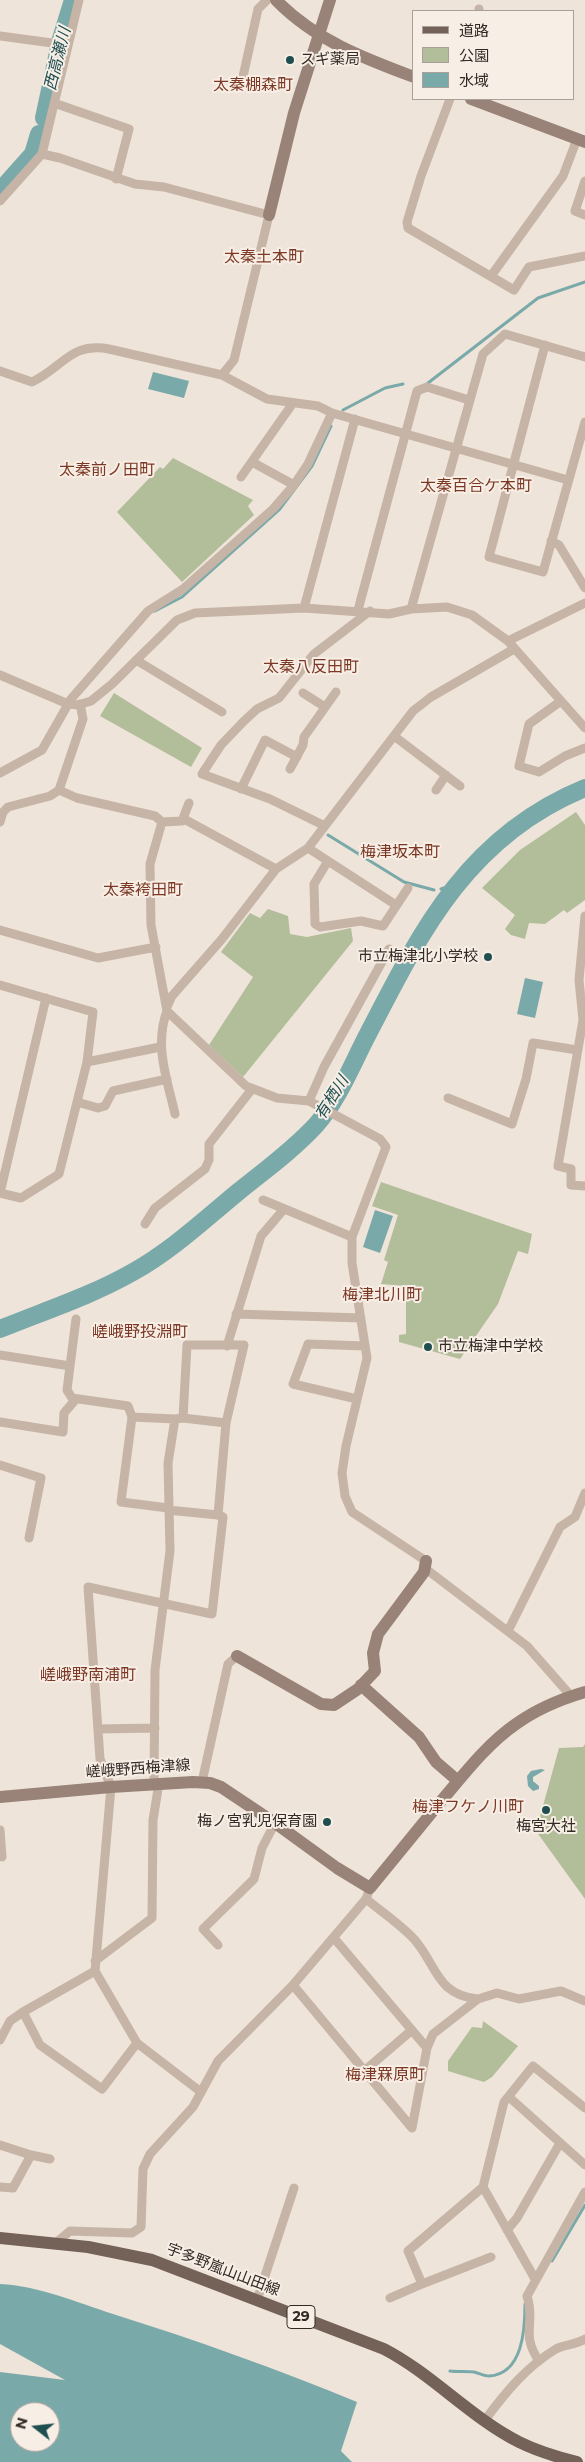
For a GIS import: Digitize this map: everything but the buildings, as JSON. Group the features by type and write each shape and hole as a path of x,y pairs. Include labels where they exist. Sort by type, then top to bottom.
{"main road":[{"path":"276,0 292,17 345,51 412,76"},
{"path":"269,215 294,113 330,0"},
{"path":"474,100 581,141"},
{"path":"237,1656 321,1704 334,1704 362,1685 375,1671 372,1653 378,1634 426,1565"},
{"path":"362,1685 419,1737 436,1762 458,1781"},
{"path":"368,1894 458,1781 491,1745 515,1724 547,1706 585,1692"},
{"name":"嵯峨野西梅津線","path":"0,1798 111,1786 202,1782 221,1787 275,1823 337,1868 368,1894"},
{"name":"宇多野嵐山山田線","path":"0,2238 57,2242 126,2253 152,2260 384,2349 404,2360 484,2420 519,2442 556,2457 577,2462"}],"street":[{"path":"0,200 42,154 78,0"},
{"path":"242,80 258,9 267,0"},
{"path":"0,36 67,45"},
{"path":"450,100 421,176 407,222 408,228 514,290 529,267 585,256"},
{"path":"54,103 129,129 116,179"},
{"path":"491,276 563,176 581,141"},
{"path":"42,154 60,158 116,179 135,184 164,186 269,215 234,360 222,375"},
{"path":"585,181 575,211 585,215"},
{"path":"411,609 483,354 505,334 585,357"},
{"path":"545,346 489,557 542,572 568,480 582,446 585,422"},
{"path":"0,371 32,382 56,368 77,350 100,347 222,375 267,398 318,406 332,413 568,480"},
{"path":"358,610 417,391 427,387 469,400"},
{"path":"241,477 292,403"},
{"path":"0,773 42,750 66,712 68,704 148,611 183,589 272,509 294,486 308,464 332,413"},
{"path":"304,608 355,419"},
{"path":"252,462 294,486"},
{"path":"551,541 559,545 585,588"},
{"path":"175,1114 160,1047 162,1024 172,996 222,939 276,869 308,848 413,710 511,645 585,603"},
{"path":"0,675 68,704 80,704 90,701 112,684 178,620 195,613 304,608 358,610 389,614 411,609 447,607 472,615 511,645 585,728"},
{"path":"324,826 300,812 202,774 221,745 257,709 279,698 314,654 370,611"},
{"path":"136,660 222,712"},
{"path":"290,769 303,745 304,737 336,692"},
{"path":"303,693 324,708"},
{"path":"561,701 529,724 519,766 540,772 565,756 585,748"},
{"path":"0,822 3,812 8,807 50,796 59,790 84,720 80,704"},
{"path":"394,736 460,786"},
{"path":"241,789 265,740 297,757"},
{"path":"436,790 446,775"},
{"path":"59,790 76,798 155,816 162,822 176,823 184,819 189,803"},
{"path":"184,819 276,869"},
{"path":"162,822 150,864 151,925 167,1009 246,1086 277,1098 312,1103 380,1139 386,1147 352,1237 352,1263 366,1358 342,1473 345,1496 352,1512 426,1565 527,1646 571,1696"},
{"path":"308,848 396,905"},
{"path":"328,861 314,884 315,924 320,927 361,921 383,926 408,888"},
{"path":"585,916 579,980 584,1020 558,1166 572,1169 571,1185 585,1186"},
{"path":"0,930 98,958 156,947"},
{"path":"312,1103 324,1067 389,949"},
{"path":"0,985 46,998 93,1012 87,1062 59,1174 21,1198 0,1193 46,998"},
{"path":"448,1098 512,1124 526,1079 533,1043 578,1050"},
{"path":"87,1062 160,1047"},
{"path":"77,1102 98,1108 105,1106 113,1090 167,1079"},
{"path":"145,1224 154,1208 204,1169 209,1160 209,1144 252,1088"},
{"path":"263,1200 352,1237"},
{"path":"227,1346 261,1236 284,1209"},
{"path":"236,1314 361,1318"},
{"path":"76,1319 67,1390 72,1398 128,1406 132,1417 121,1502 223,1517 212,1614 88,1588 100,1759 111,1786 95,1971 137,2043 201,2092"},
{"path":"357,1399 293,1384 308,1344 365,1346"},
{"path":"95,1961 152,1918 153,1820 157,1784 155,1670 170,1552 168,1463 179,1419 187,1345 244,1345 226,1423 218,1515"},
{"path":"0,1354 70,1366"},
{"path":"0,1422 64,1432 64,1413 76,1399"},
{"path":"132,1417 226,1423"},
{"path":"0,1465 41,1478 29,1538"},
{"path":"508,1631 560,1527 575,1517 585,1493"},
{"path":"202,1782 228,1664 237,1656"},
{"path":"98,1729 155,1728"},
{"path":"218,1945 203,1929 254,1879 262,1848 275,1823"},
{"path":"0,1830 2,1857"},
{"path":"57,2242 70,2231 132,2233 140,2227 143,2169 150,2154 193,2107 218,2061 293,1986 368,1894 415,1940 434,1973 444,1985 463,1996 478,1999"},
{"path":"334,1938 426,2048"},
{"path":"0,2040 10,2021 95,1971"},
{"path":"293,1986 363,2072 412,2128 426,2048 433,2034 478,1999 497,1992 519,1999 561,1991 585,2001"},
{"path":"23,2012 40,2045 102,2089 137,2043"},
{"path":"363,2072 412,2030"},
{"path":"422,2284 408,2251 482,2187 504,2102 533,2066 585,2108"},
{"path":"508,2097 585,2165"},
{"path":"507,2230 517,2218 560,2143"},
{"path":"0,2145 50,2159"},
{"path":"0,2187 13,2188 31,2155"},
{"path":"482,2187 535,2279"},
{"path":"257,2300 294,2188"},
{"path":"539,2361 531,2350 528,2338 532,2311 527,2296 585,2192"},
{"path":"390,2298 490,2257"},
{"path":"484,2420 510,2387 539,2361 558,2348 579,2343 585,2339"}],"green space":[{"path":"173,458 253,500 248,506 254,515 182,582 117,512 160,467 163,469"},
{"path":"114,693 202,748 191,767 100,716"},
{"path":"576,812 585,825 585,900 567,913 564,910 545,924 529,923 525,939 511,935 505,929 515,915 482,888 520,850"},
{"path":"268,909 288,916 290,934 307,937 351,928 353,941 243,1077 209,1045 253,977 221,952 250,913 260,918"},
{"path":"381,1182 532,1234 528,1254 518,1251 498,1304 460,1359 399,1342 399,1335 406,1334 406,1286 381,1284 388,1262 384,1260 398,1215 372,1206"},
{"path":"585,1744 585,1899 536,1831 559,1748 583,1747"},
{"path":"483,2021 518,2046 492,2077 484,2082 448,2071 448,2061 472,2027 482,2028"}],"water":[{"path":"153,372 189,381 184,398 148,389"},
{"path":"525,978 543,982 535,1018 517,1014"},
{"path":"375,1210 393,1216 380,1253 363,1247"},
{"path":"545,1770 533,1777 533,1781 539,1786 539,1789 533,1791 528,1786 527,1776 531,1771"},
{"path":"0,2284 43,2291 175,2334 357,2402 341,2451 352,2462 0,2462 0,2372 65,2380 0,2344"}],"waterway":[{"name":"西高瀬川","path":"44,118 61,39 73,0"},
{"name":"西高瀬川","path":"0,191 33,154 39,134"},
{"path":"428,383 538,298 585,282"},
{"path":"343,410 385,388 403,384"},
{"path":"155,611 182,597 279,510 312,466 331,426"},
{"name":"有栖川","path":"0,1329 117,1281 147,1264 187,1235 298,1143 316,1125 332,1104 409,956 454,888 480,858 510,831 545,808 585,788"},
{"path":"328,835 404,882 434,890"},
{"path":"441,889 458,883"},
{"path":"552,2261 585,2205"},
{"path":"450,2371 474,2372 489,2376 500,2373 509,2367 520,2349 523,2337 525,2304"}],"place":[{"name":"スギ薬局","path":"290,60"},
{"name":"市立梅津北小学校","path":"488,957"},
{"name":"市立梅津中学校","path":"428,1347"},
{"name":"梅宮大社","path":"546,1810"},
{"name":"梅ノ宮乳児保育園","path":"327,1822"}],"district":[{"name":"太秦棚森町","path":"253,85"},
{"name":"太秦土本町","path":"264,257"},
{"name":"太秦前ノ田町","path":"107,470"},
{"name":"太秦百合ケ本町","path":"476,486"},
{"name":"太秦八反田町","path":"311,667"},
{"name":"梅津坂本町","path":"400,852"},
{"name":"太秦袴田町","path":"143,890"},
{"name":"梅津北川町","path":"382,1295"},
{"name":"嵯峨野投淵町","path":"140,1332"},
{"name":"嵯峨野南浦町","path":"88,1675"},
{"name":"梅津フケノ川町","path":"468,1807"},
{"name":"梅津罧原町","path":"385,2075"}]}
